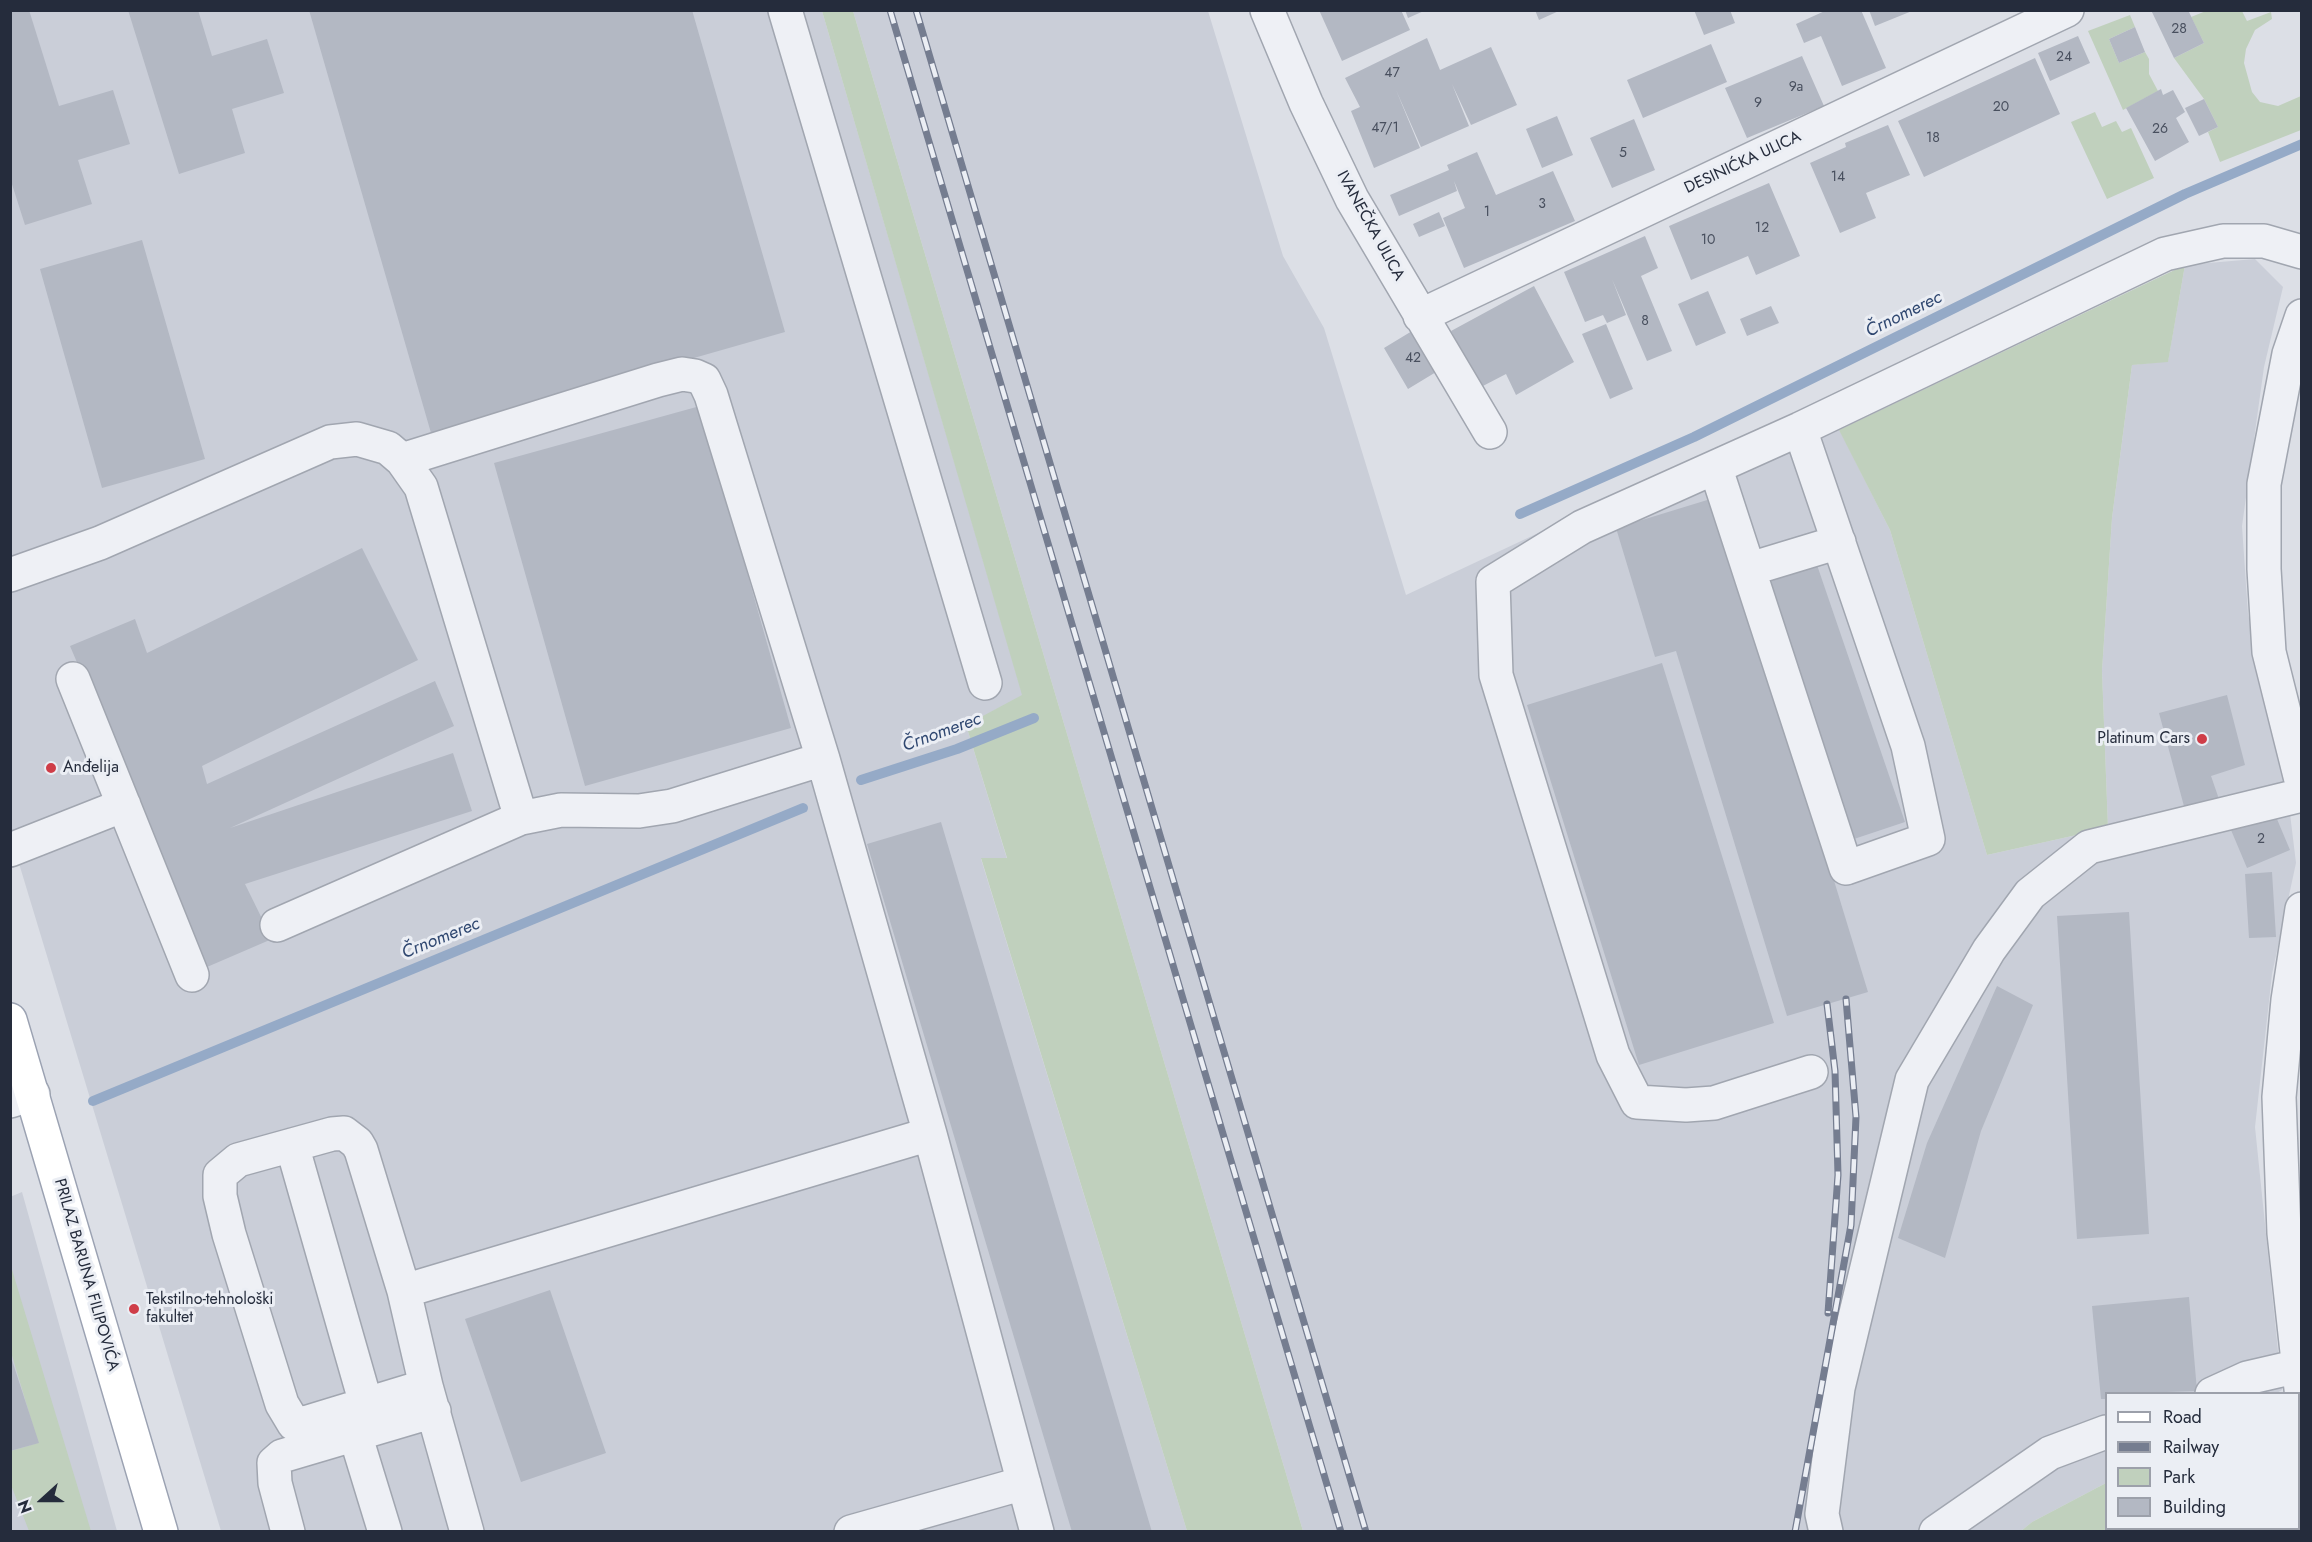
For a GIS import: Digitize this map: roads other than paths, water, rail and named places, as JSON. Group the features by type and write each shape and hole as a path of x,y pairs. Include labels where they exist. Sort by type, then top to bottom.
{"main road":[{"name":"PRILAZ BARUNA FILIPOVIĆA","path":"10,1020 22,1097 161,1532"}],"street":[{"path":"784,10 985,682"},
{"name":"IVANEČKA ULICA","path":"1267,10 1306,103 1352,199 1490,432"},
{"name":"DESINIĆKA ULICA","path":"1420,316 2067,10"},
{"path":"1811,1072 1714,1103 1686,1105 1637,1102 1613,1055 1496,675 1493,582 1582,527 1716,469 2165,254 2233,241 2264,241 2301,252"},
{"path":"2301,316 2289,354 2264,484 2264,537 2269,652 2301,784"},
{"path":"402,460 658,380 682,375 695,376 704,380 711,395 823,759 930,1134 1037,1532"},
{"path":"1716,469 1846,868 1928,839 1908,746 1800,429"},
{"path":"10,575 100,543 330,442 357,439 388,448 402,460 421,488 521,818"},
{"path":"1750,569 1839,542"},
{"path":"73,679 192,975"},
{"path":"277,925 521,818 561,810 639,811 672,806 823,759"},
{"path":"1826,1532 1822,1514 1838,1388 1912,1080 1989,950 2030,894 2089,847 2301,795"},
{"path":"10,850 124,805"},
{"path":"2301,909 2288,1000 2279,1097 2293,1229 2301,1398"},
{"path":"361,1419 294,1424 282,1404 229,1234 220,1196 220,1175 238,1160 344,1133 362,1150 404,1291 430,1398 467,1532"},
{"path":"404,1291 930,1134"},
{"path":"292,1145 361,1419 385,1532"},
{"path":"2216,1392 2247,1378 2298,1366"},
{"path":"288,1532 275,1483 274,1463 282,1456 361,1419 430,1398"},
{"path":"1936,1532 2050,1453 2105,1432"},
{"path":"851,1532 1024,1483"}],"waterway":[{"name":"Črnomerec","path":"1520,514 1694,437 2185,194 2302,144"},
{"name":"Črnomerec","path":"861,780 957,749 1034,718"},
{"name":"Črnomerec","path":"93,1101 803,808"}],"railway":[{"path":"890,10 1341,1532"},
{"path":"916,10 1366,1532"},
{"path":"1795,1532 1851,1225 1856,1117 1846,999"},
{"path":"1827,1004 1835,1071 1838,1175 1828,1313"}],"place":[{"name":"Platinum Cars","path":"2202,739"},
{"name":"Anđelija","path":"51,768"},
{"name":"Tekstilno-tehnološki fakultet","path":"134,1309"}]}
